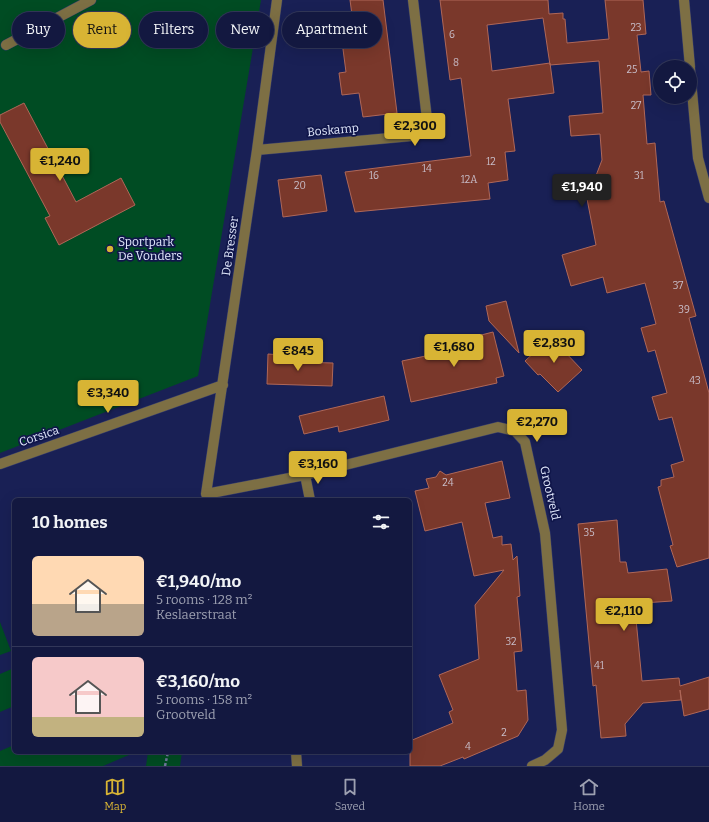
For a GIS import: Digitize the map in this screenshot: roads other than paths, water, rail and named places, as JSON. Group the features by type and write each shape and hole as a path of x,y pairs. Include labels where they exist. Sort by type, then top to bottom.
{"street":[{"path":"6,45 91,0"},
{"name":"De Bresser","path":"206,494 257,150 276,0"},
{"name":"Boskamp","path":"257,150 412,136 427,119 413,0"},
{"path":"684,0 689,60"},
{"path":"693,104 698,158 709,198"},
{"name":"Corsica","path":"0,464 223,385"},
{"name":"Grootveld","path":"206,494 305,475 498,427 515,431 525,442 545,533 562,730 558,749 545,760 532,766"},
{"path":"305,475 310,498"},
{"path":"296,754 297,766"}],"place":[{"name":"Sportpark De Vonders","path":"110,249"}]}
